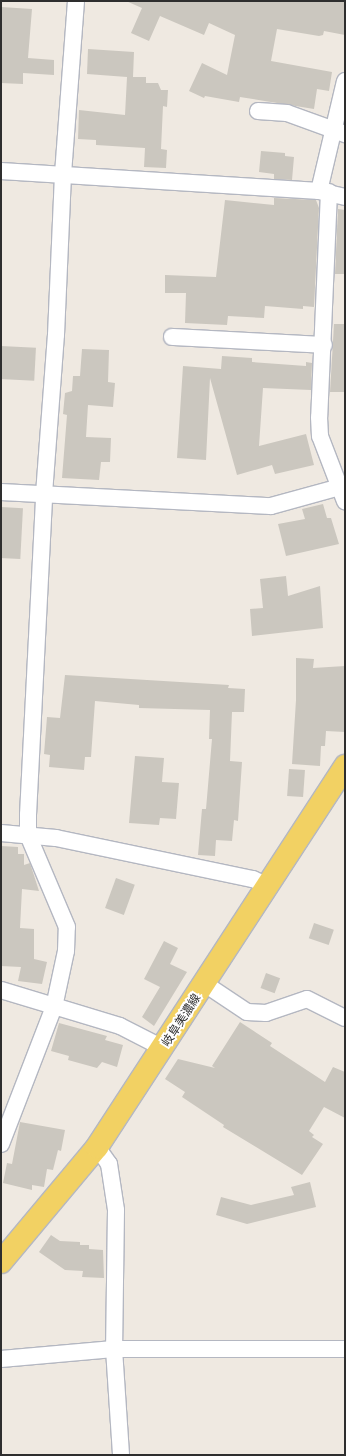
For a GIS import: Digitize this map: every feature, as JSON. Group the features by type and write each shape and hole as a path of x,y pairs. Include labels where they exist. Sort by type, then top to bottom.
{"main road":[{"name":"岐阜美濃線","path":"1,1262 97,1147 205,984 345,766"}],"street":[{"path":"1,1144 54,1007 66,951 67,927 28,835 44,494 56,349 63,174 76,1"},
{"path":"1,492 271,506 343,494 320,436 324,345 324,191 339,132 345,81"},
{"path":"258,111 287,114 339,132"},
{"path":"1,171 324,191 345,197"},
{"path":"172,337 324,345"},
{"path":"1,833 56,838 254,879 268,886"},
{"path":"205,984 247,1012 266,1013 307,999 345,1018"},
{"path":"1,990 120,1026 163,1048"},
{"path":"97,1147 109,1164 116,1210 114,1349 121,1455"},
{"path":"1,1358 114,1349 345,1349"}],"building":[{"path":"126,1 345,2 345,35 324,31 323,35 319,36 277,29 271,61 332,72 329,91 317,89 314,109 240,97 239,102 205,96 204,98 189,91 202,63 227,75 235,35 209,23 204,35 160,16 149,41 131,33 142,8"},
{"path":"1,7 32,9 28,58 54,60 54,75 23,73 23,84 1,83"},
{"path":"88,49 134,52 133,77 146,77 146,83 158,83 161,90 168,90 167,107 163,106 161,149 167,150 166,168 144,167 145,148 96,145 96,140 78,139 79,110 125,115 127,77 87,74"},
{"path":"261,151 285,153 285,156 294,157 292,180 274,179 274,174 259,172"},
{"path":"274,198 316,200 319,208 314,307 303,306 303,309 265,306 264,318 228,316 227,325 185,323 186,293 165,293 165,275 216,277 225,200 274,205"},
{"path":"338,209 345,210 345,274 335,274"},
{"path":"334,324 345,324 345,392 330,392"},
{"path":"1,346 36,348 34,381 1,379"},
{"path":"82,349 109,350 108,382 115,383 113,407 88,405 86,437 111,438 110,462 101,462 99,480 62,478 67,415 63,414 65,393 72,391 73,376 80,376"},
{"path":"222,356 252,358 252,362 306,366 306,362 312,363 311,390 263,388 259,446 306,434 314,465 275,474 272,465 237,475 210,378 206,460 177,458 183,366 221,369"},
{"path":"323,504 327,518 331,518 339,544 286,556 278,524 305,519 302,509"},
{"path":"1,507 23,508 20,559 1,558"},
{"path":"286,576 288,596 320,586 323,628 252,636 250,609 263,608 260,579"},
{"path":"296,658 314,659 313,668 345,666 345,732 326,731 325,746 321,746 320,766 292,764 296,700"},
{"path":"65,675 229,685 228,688 245,689 244,712 232,712 230,761 242,762 238,821 234,820 232,841 216,840 215,856 198,855 202,809 206,809 212,739 209,739 210,710 139,708 139,705 95,701 91,757 85,757 84,770 49,767 50,755 44,754 47,717 60,718"},
{"path":"135,756 164,758 162,782 179,783 176,819 160,818 159,825 129,823"},
{"path":"289,769 305,770 303,797 287,796"},
{"path":"1,846 18,847 18,854 24,854 24,865 30,863 39,891 22,889 20,928 34,929 34,959 47,962 42,984 18,981 21,967 1,966"},
{"path":"116,878 135,885 124,915 105,908"},
{"path":"314,923 334,930 329,945 309,938"},
{"path":"164,941 178,948 170,964 187,972 154,1026 142,1017 160,987 144,979"},
{"path":"266,973 280,978 275,993 261,988"},
{"path":"240,1022 272,1043 270,1046 325,1082 333,1067 345,1072 345,1118 324,1107 309,1131 314,1135 312,1137 323,1144 302,1175 223,1127 224,1125 182,1097 185,1092 165,1079 178,1059 215,1068 212,1066"},
{"path":"59,1023 107,1036 105,1040 123,1045 117,1067 102,1062 97,1068 68,1060 69,1056 51,1051"},
{"path":"20,1122 65,1130 61,1151 58,1150 53,1170 47,1169 44,1187 32,1185 32,1190 3,1183 7,1163 12,1164"},
{"path":"310,1182 316,1207 247,1224 216,1215 221,1197 251,1205 294,1195 291,1187"},
{"path":"51,1235 60,1241 80,1242 80,1245 89,1245 89,1249 103,1250 104,1278 82,1277 83,1271 65,1270 39,1252"}]}
